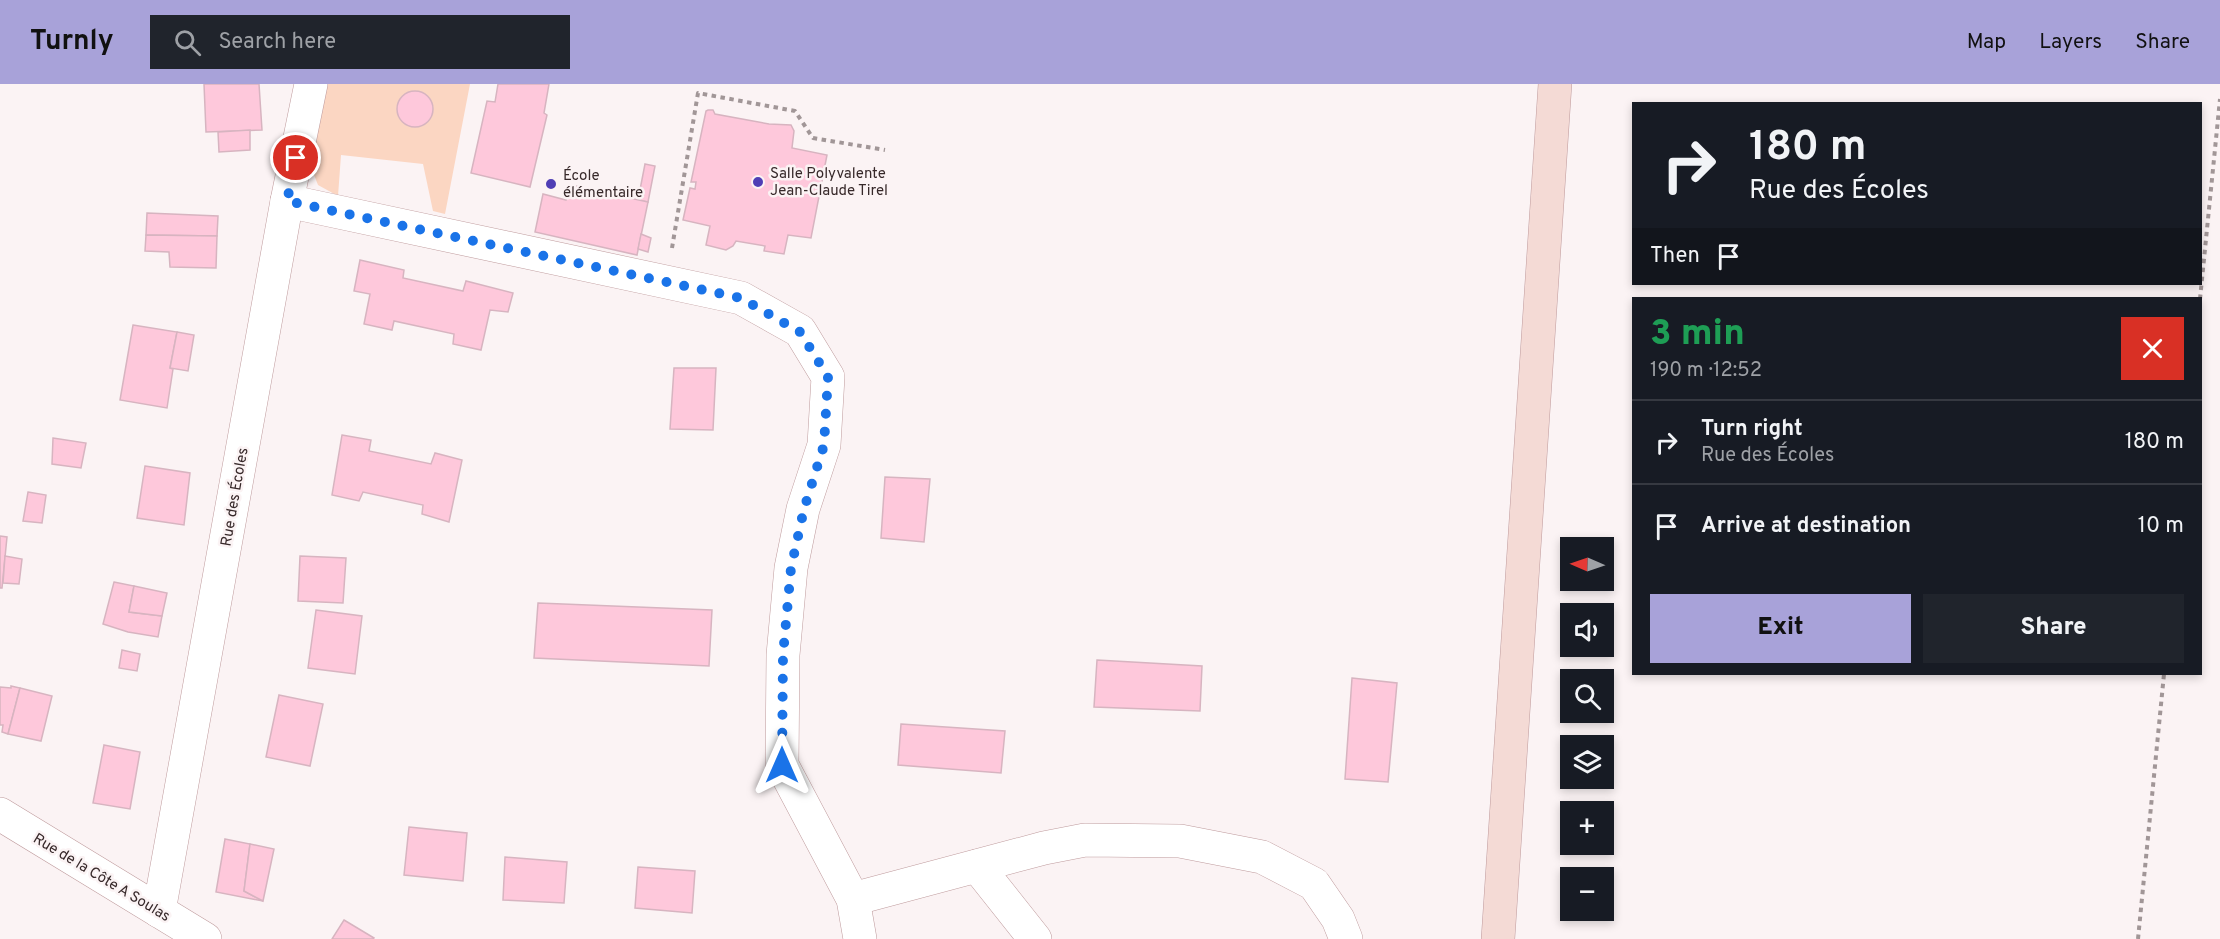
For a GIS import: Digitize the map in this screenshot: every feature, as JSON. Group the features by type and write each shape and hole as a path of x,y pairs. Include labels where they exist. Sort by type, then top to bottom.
{"main road":[{"path":"1498,939 1555,84"}],"street":[{"name":"Rue des Écoles","path":"159,911 310,84"},
{"path":"287,201 741,298 800,332 828,377 824,445 804,509 791,568 783,655 782,765 853,899 860,939"},
{"name":"Rue de la Côte A Soulas","path":"0,814 205,939"},
{"path":"853,899 1044,848 1085,840 1180,841 1262,857 1314,885 1338,919 1346,939"},
{"path":"977,866 1035,939"}],"path":[{"path":"666,281 698,93 795,111 813,138 885,150"},
{"path":"2202,279 2220,99"},
{"path":"2138,939 2164,675"}],"shaded area":[{"path":"326,84 470,84 445,214 433,211 423,164 341,155 338,196 318,185 309,162"}],"building":[{"path":"204,84 259,84 262,130 206,132"},
{"path":"498,84 549,84 544,113 547,115 530,187 471,173 487,101 495,102"},
{"path":"415,91 428,96 433,109 428,122 415,127 402,122 397,109 402,96"},
{"name":"Salle Polyvalente Jean-Claude Tirel","path":"708,110 713,110 715,114 769,124 791,125 794,131 792,148 827,155 811,238 788,235 784,254 764,251 765,246 736,241 726,250 706,245 710,226 683,220 690,188 695,189 696,182 691,182"},
{"path":"250,130 250,150 219,152 218,132"},
{"path":"645,164 655,166 648,202 638,200"},
{"path":"571,185 648,202 637,255 535,232 543,194 566,200"},
{"path":"147,213 218,216 217,236 146,235"},
{"path":"641,234 651,238 648,252 638,249"},
{"path":"146,235 217,236 216,268 170,267 169,252 145,251"},
{"path":"360,260 404,270 403,278 463,291 466,281 513,293 508,312 490,310 481,350 453,344 454,334 394,321 392,330 364,324 370,294 354,291"},
{"path":"133,325 177,332 170,368 173,369 167,408 120,400"},
{"path":"177,332 194,335 188,371 170,368"},
{"path":"674,368 716,368 713,430 670,429"},
{"path":"342,435 371,440 369,451 431,464 435,453 462,460 449,522 422,514 423,505 363,492 359,501 332,495"},
{"path":"53,438 86,443 81,468 52,464"},
{"path":"145,466 190,473 184,525 137,518"},
{"path":"885,477 930,479 924,542 881,538"},
{"path":"28,492 46,495 42,523 23,521"},
{"path":"0,536 7,537 2,588 0,588"},
{"path":"5,556 22,559 19,584 3,583"},
{"path":"300,556 346,558 343,603 298,601"},
{"path":"114,582 134,586 129,612 162,616 158,637 128,632 103,624"},
{"path":"134,586 167,593 162,616 129,612"},
{"path":"538,603 712,610 709,666 534,658"},
{"path":"316,610 362,616 355,674 308,668"},
{"path":"122,650 140,654 137,671 119,668"},
{"path":"1097,660 1202,666 1200,711 1094,707"},
{"path":"1352,678 1397,683 1388,782 1345,779"},
{"path":"11,686 20,688 8,734 2,732 3,725 0,725 0,687 11,688"},
{"path":"20,688 52,696 41,741 8,734"},
{"path":"279,695 323,704 310,766 266,757"},
{"path":"901,724 1005,731 1001,773 898,765"},
{"path":"104,745 140,752 130,809 93,803"},
{"path":"409,827 467,833 463,881 404,875"},
{"path":"225,839 250,844 244,891 263,901 216,892"},
{"path":"250,844 274,849 263,901 244,891"},
{"path":"505,857 567,862 564,903 503,900"},
{"path":"638,867 695,871 692,913 635,908"},
{"path":"344,920 374,938 332,939"}],"place":[{"name":"Salle Polyvalente Jean-Claude Tirel","path":"758,182"},
{"name":"École élémentaire","path":"551,184"}],"route":[{"path":"296,158 287,201 741,298 800,332 828,377 824,445 804,509 791,568 783,655 782,765"}]}
